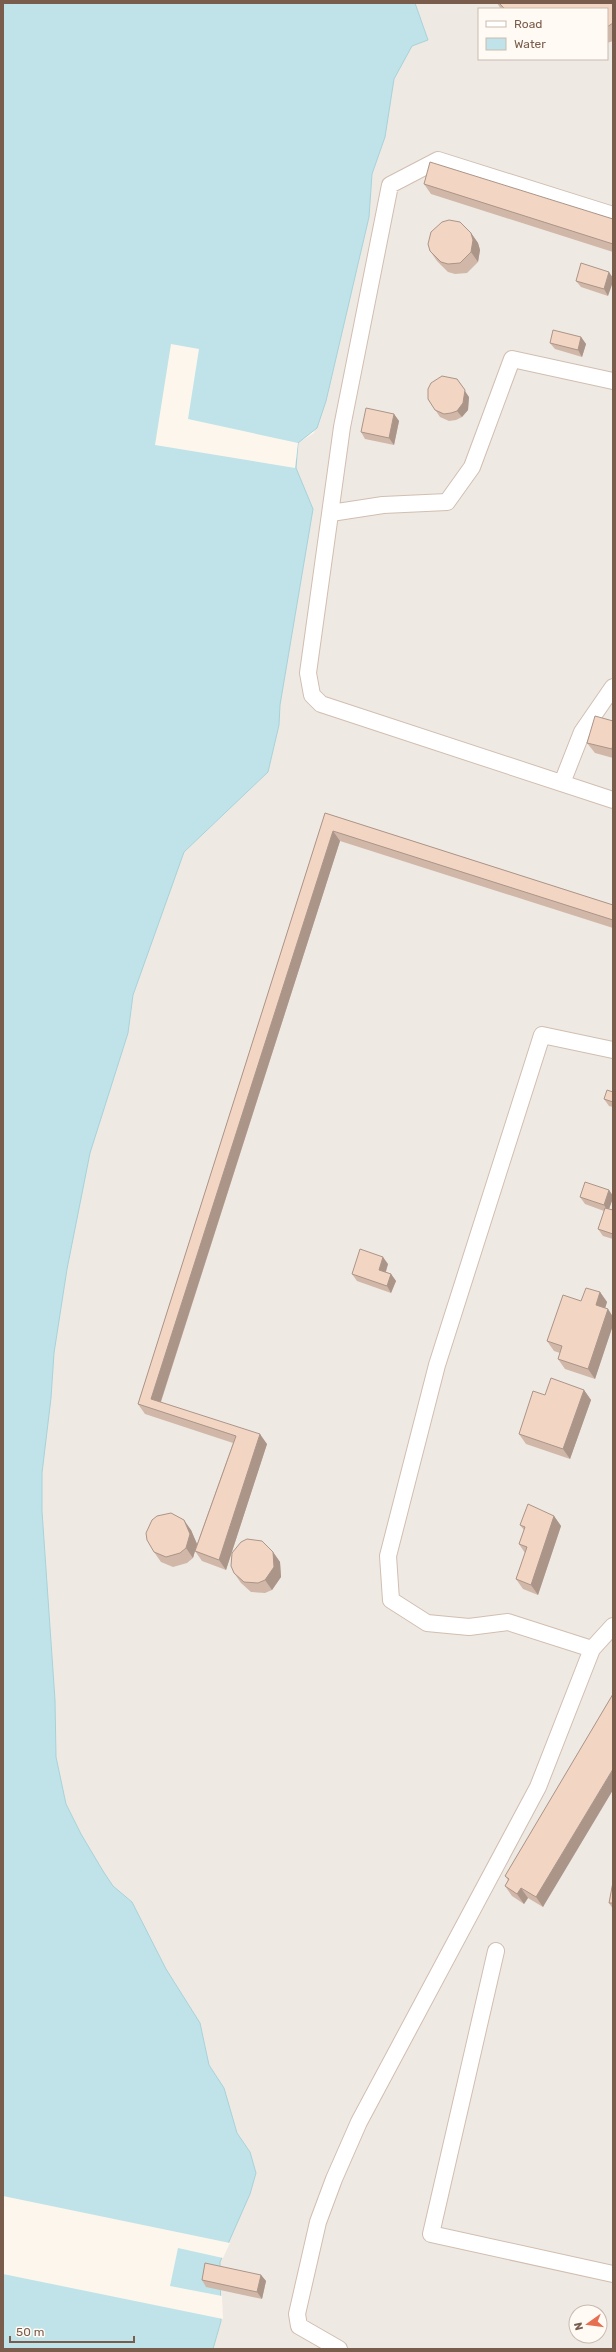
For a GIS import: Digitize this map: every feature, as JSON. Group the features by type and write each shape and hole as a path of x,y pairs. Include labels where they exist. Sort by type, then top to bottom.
{"lane":[{"path":"613,215 438,160 390,186 342,427 308,673 312,695 320,704 613,800"},
{"path":"330,513 383,505 447,502 472,467 512,360 613,381"},
{"path":"562,783 582,732 613,687"},
{"path":"592,1649 508,1622 469,1627 427,1624 391,1600 388,1556 437,1365 542,1036 613,1050"},
{"path":"339,2349 299,2326 297,2314 322,2208 359,2122 538,1787 592,1649 613,1626"},
{"path":"496,1951 432,2234 613,2274"}],"shaded area":[{"path":"415,3 613,3 613,2349 213,2349 221,2321 220,2262 229,2239 250,2152 237,2133 224,2088 209,2065 200,2023 166,1969 132,1902 113,1886 81,1834 66,1804 56,1757 55,1700 42,1511 42,1473 51,1398 54,1353 67,1269 90,1153 128,1033 133,995 184,852 268,772 279,725 280,705 313,509 295,468 298,443 314,433 369,217 372,174 382,145 394,79 412,46 428,40"}],"water":[{"path":"3,3 415,3 428,40 412,46 394,79 385,137 372,174 369,217 326,401 317,428 298,443 296,468 313,509 280,705 279,725 268,772 184,852 133,995 128,1033 90,1153 67,1269 54,1353 51,1398 42,1473 42,1511 55,1700 56,1757 66,1804 81,1834 113,1886 132,1902 166,1969 200,2023 209,2065 224,2088 237,2133 250,2152 256,2173 250,2194 220,2262 221,2321 213,2349 3,2349"}],"pier":[{"path":"171,344 199,349 188,419 298,443 295,468 155,445"},
{"path":"3,2196 230,2243 223,2258 178,2248 170,2286 222,2296 223,2319 3,2274"}],"building":[{"path":"499,3 613,3 613,23 608,26 608,8 504,8"},
{"path":"430,162 613,219 613,244 424,184"},
{"path":"449,220 460,222 471,233 473,240 471,252 460,263 448,264 441,262 430,251 428,244 431,232 442,222"},
{"path":"581,263 609,272 604,289 576,281"},
{"path":"553,330 581,337 578,350 550,343"},
{"path":"442,376 457,379 465,390 463,403 457,411 451,413 444,414 435,410 428,399 428,389 431,383"},
{"path":"366,408 394,414 389,438 361,432"},
{"path":"595,716 613,721 612,749 587,743"},
{"path":"325,813 613,905 613,920 333,831 151,1399 260,1434 219,1560 195,1551 236,1436 138,1404"},
{"path":"607,1090 613,1092 613,1102 604,1099"},
{"path":"585,1182 609,1190 604,1205 580,1197"},
{"path":"605,1208 613,1210 613,1234 598,1229"},
{"path":"360,1249 383,1257 379,1270 391,1274 387,1286 352,1274"},
{"path":"586,1288 600,1292 596,1305 608,1309 588,1369 558,1359 562,1346 547,1341 563,1295 581,1301"},
{"path":"551,1378 584,1390 563,1449 519,1434 533,1391 545,1395"},
{"path":"528,1504 554,1516 531,1585 516,1579 527,1547 519,1544 525,1527 520,1525"},
{"path":"171,1513 184,1520 190,1534 186,1548 180,1553 166,1557 154,1552 147,1540 146,1533 152,1520 157,1516"},
{"path":"247,1539 262,1541 273,1552 274,1567 265,1580 258,1583 244,1582 234,1573 231,1566 232,1553 241,1542"},
{"path":"613,1694 613,1769 536,1897 521,1888 517,1894 505,1886 509,1879 505,1876"},
{"path":"613,1882 613,1903 609,1903"},
{"path":"205,2263 261,2275 257,2292 202,2280"}]}
